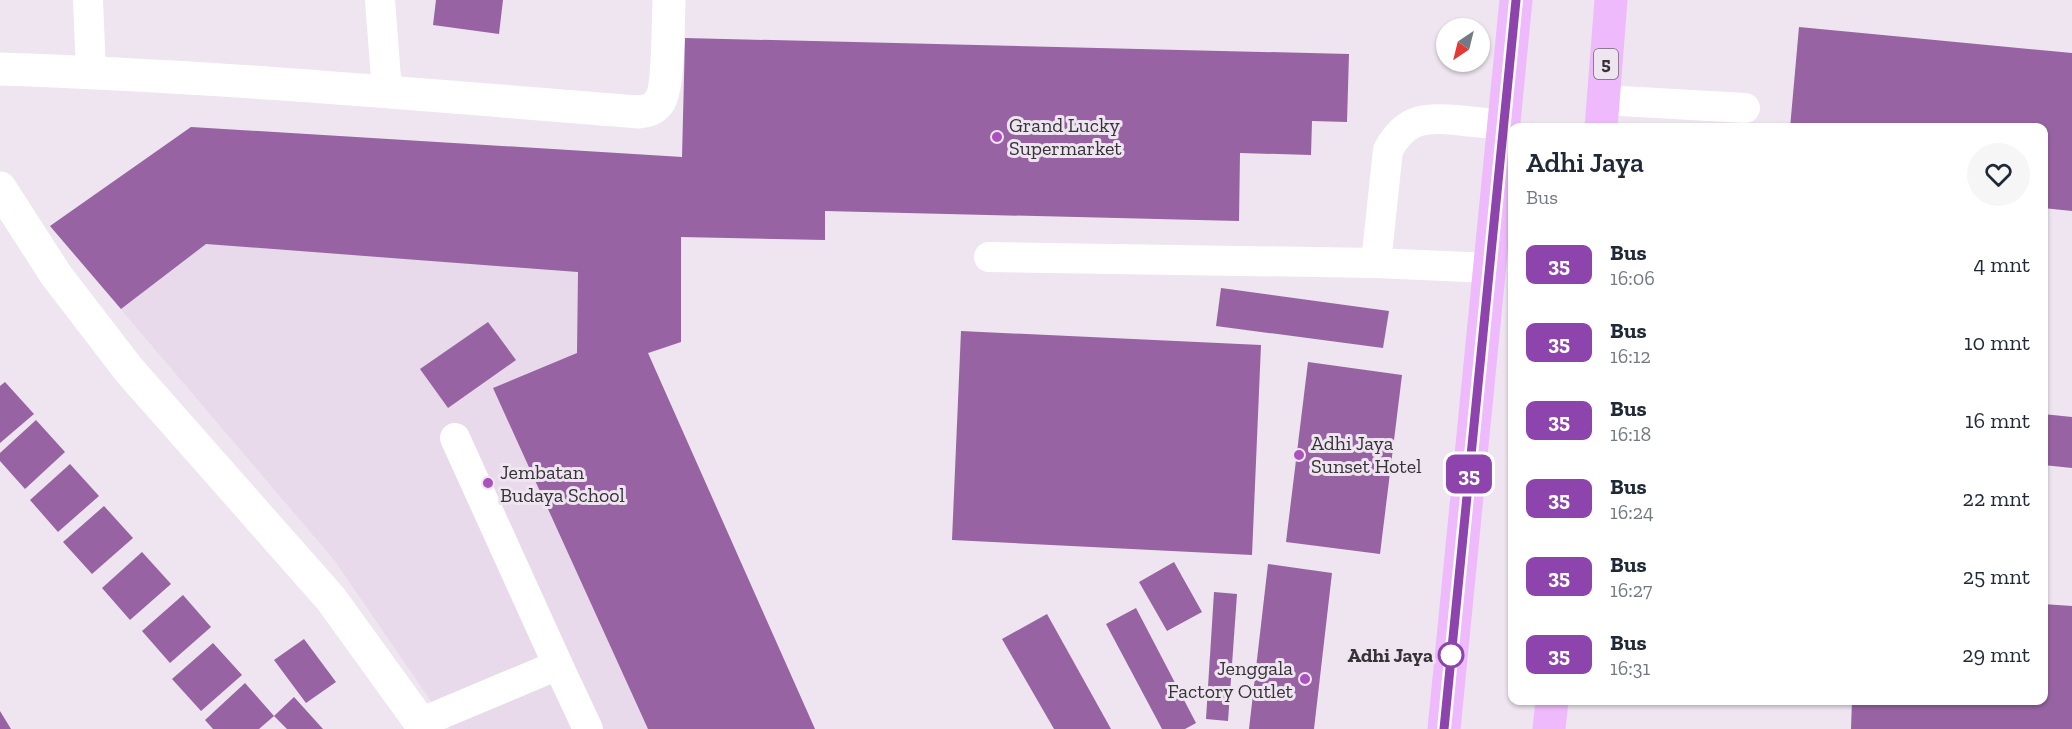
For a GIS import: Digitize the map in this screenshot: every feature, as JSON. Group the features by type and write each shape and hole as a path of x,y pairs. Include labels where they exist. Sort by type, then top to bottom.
{"highway":[{"path":"1444,729 1516,0"},
{"name":"5","path":"1602,114 1611,0"},
{"path":"1549,729 1551,705"}],"street":[{"path":"0,69 91,72 638,112 651,110 660,101 664,85 669,0"},
{"path":"0,188 56,275 129,370 331,599 424,726"}],"lane":[{"path":"88,0 91,72"},
{"path":"380,0 387,92"},
{"path":"1602,114 1745,108"},
{"path":"1376,263 1388,150 1396,135 1412,123 1430,118 1504,125"},
{"path":"989,257 1376,263 1490,268"},
{"path":"455,438 588,729"},
{"path":"424,726 558,665"}],"shaded area":[{"name":"Jembatan Budaya School","path":"191,127 682,157 681,342 648,354 815,729 450,729 335,561 50,226"}],"building":[{"path":"436,0 503,0 499,34 433,25"},
{"path":"1799,27 2072,53 2072,211 2048,209 2048,123 1790,123"},
{"path":"685,38 1349,54 1347,122 1312,121 1311,155 1240,153 1239,221 825,211 825,240 681,237 681,342 648,353 815,729 648,729 493,388 577,353 578,272 206,244 121,309 50,226 191,127 682,157"},
{"path":"1221,288 1389,311 1383,348 1216,326"},
{"path":"488,322 516,360 448,408 420,369"},
{"path":"961,331 1261,345 1252,555 952,540"},
{"path":"1308,362 1402,375 1380,554 1286,542"},
{"path":"5,382 34,414 0,443 0,386"},
{"path":"2048,415 2072,417 2072,468 2048,466"},
{"path":"36,420 65,452 25,489 0,461 0,453"},
{"path":"70,464 99,496 58,532 30,500"},
{"path":"104,506 133,538 92,574 63,542"},
{"path":"142,552 171,584 130,620 102,588"},
{"path":"1174,562 1202,612 1167,631 1139,582"},
{"path":"1268,564 1332,573 1314,729 1249,729"},
{"path":"1214,592 1237,594 1228,721 1206,719"},
{"path":"183,595 211,627 170,663 142,631"},
{"path":"2048,604 2072,606 2072,729 1851,729 1852,705 2048,705"},
{"path":"1136,608 1196,723 1185,729 1162,729 1106,624"},
{"path":"1047,614 1111,729 1054,729 1002,639"},
{"path":"304,639 336,682 306,703 274,660"},
{"path":"213,643 242,675 201,711 172,679"},
{"path":"245,683 274,716 259,729 213,729 205,720"},
{"path":"294,697 323,729 287,729 274,716"},
{"path":"0,711 11,729 0,729"}],"bus line":[{"name":"35","path":"1444,729 1516,0"}],"place":[{"name":"Grand Lucky Supermarket","path":"997,137"},
{"name":"Adhi Jaya Sunset Hotel","path":"1299,455"},
{"name":"Jembatan Budaya School","path":"488,483"},
{"name":"Adhi Jaya","path":"1451,655"},
{"name":"Jenggala Factory Outlet","path":"1305,679"}]}
